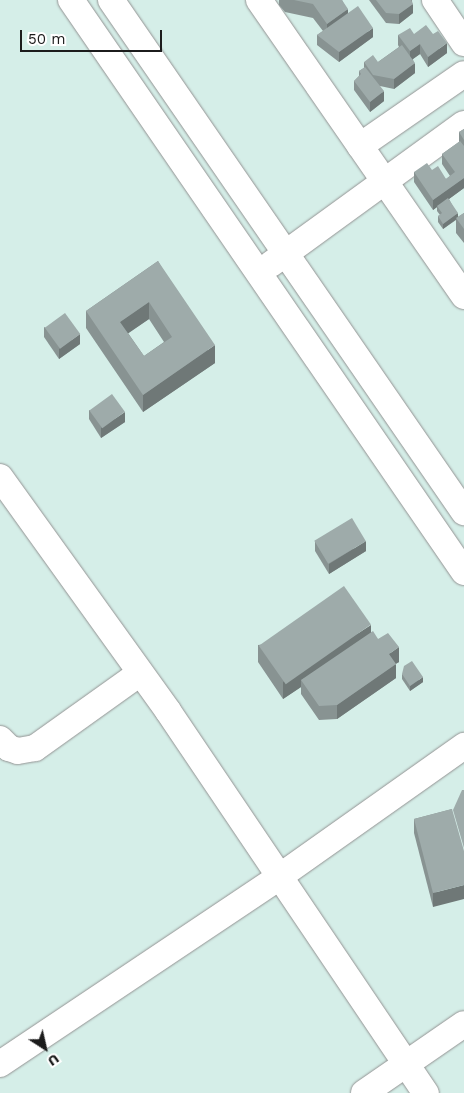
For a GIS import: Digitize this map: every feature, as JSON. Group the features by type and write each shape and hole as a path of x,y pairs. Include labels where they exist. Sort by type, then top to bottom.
{"lane":[{"path":"71,0 464,572"},
{"path":"111,0 464,512"},
{"path":"260,0 464,296"},
{"path":"435,0 464,43"},
{"path":"360,146 464,74"},
{"path":"258,273 384,180 464,124"},
{"path":"0,477 140,673 426,1093"},
{"path":"0,739 9,748 18,751 35,748 140,673"},
{"path":"0,1064 279,877 464,746"},
{"path":"364,1093 464,1024"}],"shaded area":[{"path":"0,0 464,0 464,1093 0,1093"}],"building":[{"path":"294,0 342,0 348,9 327,24 313,4"},
{"path":"376,0 411,0 413,4 399,14 386,13"},
{"path":"358,6 373,28 339,52 317,35"},
{"path":"426,25 433,34 438,31 447,43 428,57 420,44 410,51 398,35 410,28 414,34"},
{"path":"402,45 415,63 394,79 373,75 364,62 373,55 378,62"},
{"path":"365,67 384,91 370,102 354,81 361,74 359,71"},
{"path":"464,129 464,140 459,132"},
{"path":"460,141 464,146 464,178 433,200 414,172 427,163 432,170 438,166 446,179 455,172 442,154"},
{"path":"448,198 458,213 443,224 438,216 442,213 437,206"},
{"path":"464,213 464,229 456,218"},
{"path":"158,261 215,345 143,395 86,311","holes":["149,302 172,337 144,356 120,322"]},
{"path":"65,313 80,334 60,349 45,328"},
{"path":"112,394 125,412 102,428 89,410"},
{"path":"352,518 366,541 328,564 314,541"},
{"path":"344,586 371,625 286,684 259,646"},
{"path":"373,631 378,639 388,633 399,647 389,654 396,664 337,705 319,706 301,680"},
{"path":"412,661 423,677 410,686 402,674 404,666"},
{"path":"462,790 464,790 464,848 453,810"},
{"path":"452,809 464,851 464,885 433,893 414,819"}]}
